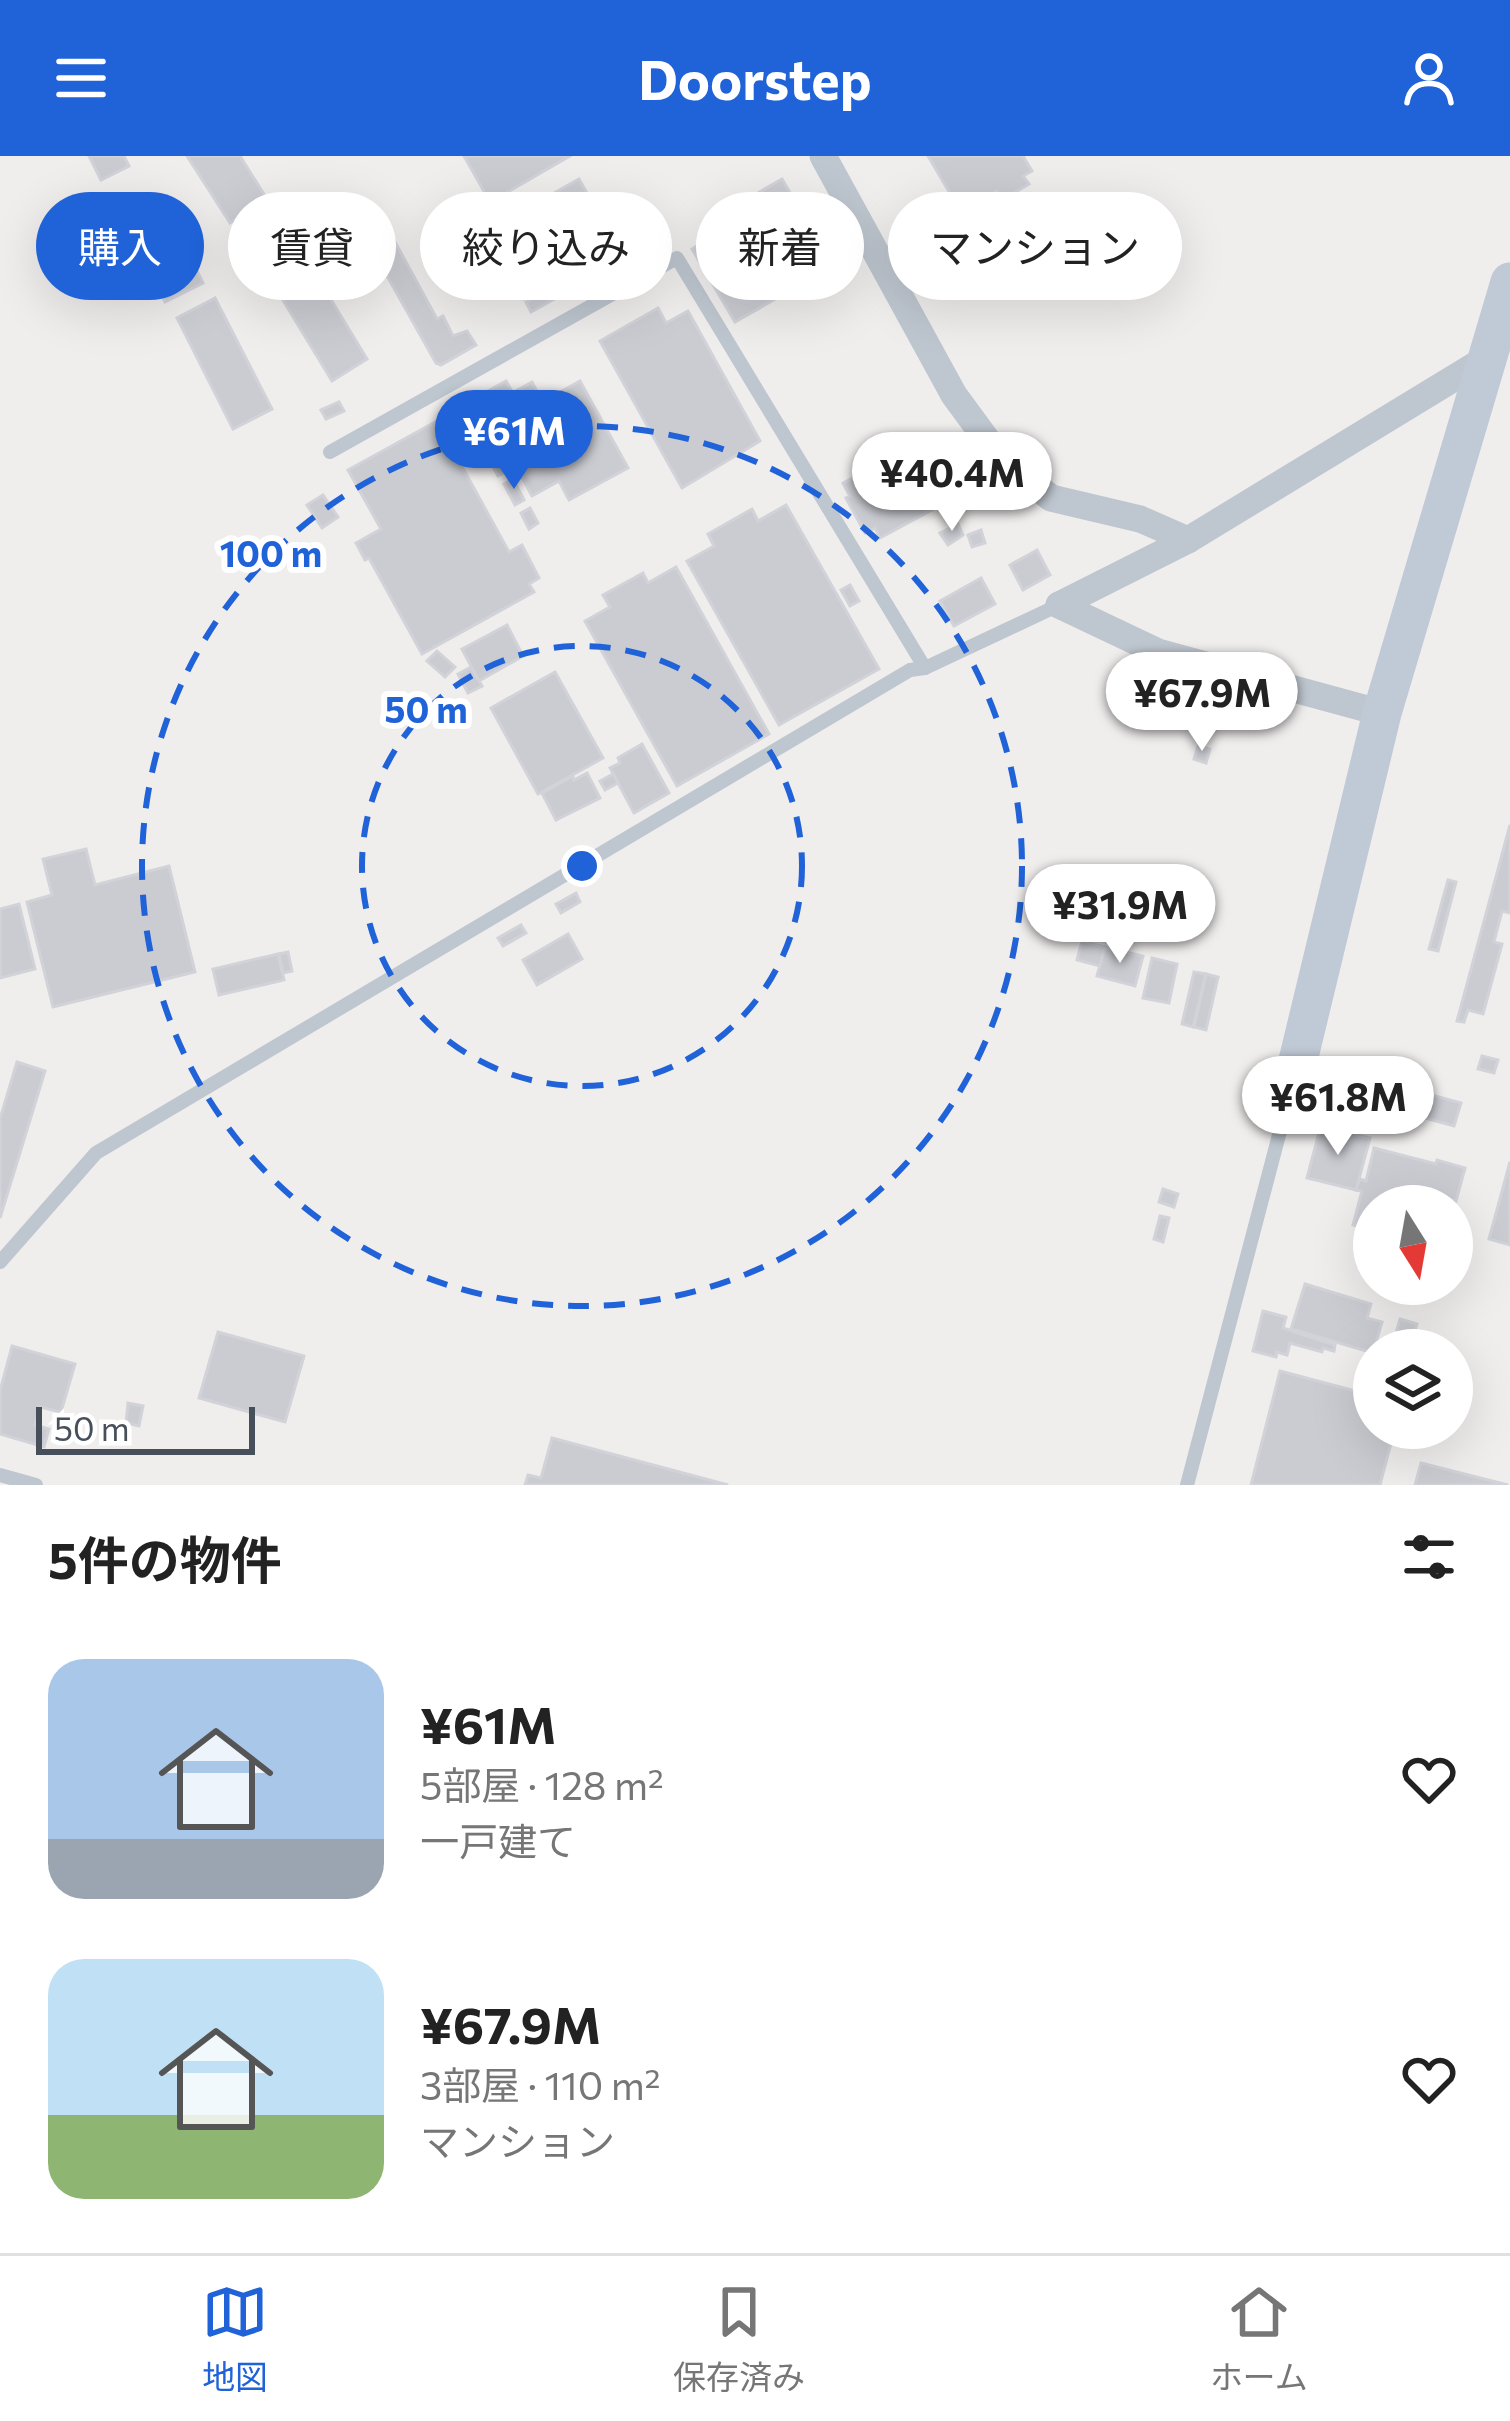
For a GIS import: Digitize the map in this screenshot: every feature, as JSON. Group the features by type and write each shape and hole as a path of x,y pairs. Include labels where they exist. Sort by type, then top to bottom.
{"street":[{"path":"823,156 954,395 1001,459 1051,498 1140,519 1188,540"},
{"path":"1296,1069 1382,712 1510,282"},
{"path":"1059,605 1188,540 1487,358"},
{"path":"1059,605 1158,652 1382,712"}],"lane":[{"path":"330,452 677,258 925,668"},
{"path":"0,1262 96,1153 910,670 925,668 1059,605"},
{"path":"1187,1485 1296,1069"},
{"path":"0,1475 36,1485"}],"building":[{"path":"89,156 124,156 129,166 101,180"},
{"path":"187,156 240,156 263,192 228,192 228,220"},
{"path":"464,156 570,156 507,192 484,192"},
{"path":"928,156 1023,156 1032,171 1023,176 1029,184 1016,192 949,192"},
{"path":"579,179 586,192 556,192"},
{"path":"782,179 790,192 760,192"},
{"path":"396,244 420,288 420,300 427,300 437,319 443,316 453,336 467,331 476,345 441,365 396,292"},
{"path":"215,298 272,409 233,429 177,318"},
{"path":"283,300 331,300 367,359 332,381"},
{"path":"530,300 553,300 531,312 526,302"},
{"path":"722,300 774,300 735,322"},
{"path":"658,308 666,323 688,311 760,441 682,488 600,341"},
{"path":"506,381 524,412 580,381 628,468 569,500 559,481 532,496 516,466 498,476 459,407"},
{"path":"532,382 542,401 524,410 514,392"},
{"path":"339,402 344,411 326,419 321,410"},
{"path":"437,421 509,552 522,545 539,578 529,584 534,592 422,654 356,543 381,529 348,470"},
{"path":"925,439 952,499 880,538 875,528 865,533 843,483"},
{"path":"513,479 524,500 515,505 504,484"},
{"path":"323,495 338,517 322,528 307,505"},
{"path":"786,505 879,669 779,725 687,561 714,546 708,534 752,509 758,521"},
{"path":"530,508 538,523 529,529 521,513"},
{"path":"958,524 963,535 948,545 940,533"},
{"path":"981,530 985,543 972,547 968,535"},
{"path":"1037,550 1050,575 1023,590 1010,565"},
{"path":"676,567 769,734 677,786 585,621 610,607 603,595 643,573 648,583"},
{"path":"981,578 995,604 954,626 940,601"},
{"path":"850,585 859,601 850,606 841,590"},
{"path":"507,625 523,656 479,681 462,649"},
{"path":"437,651 455,667 445,677 427,661"},
{"path":"471,667 482,686 468,693 458,674"},
{"path":"555,672 603,758 538,794 491,708"},
{"path":"642,744 669,793 634,813 610,768"},
{"path":"1198,746 1210,749 1206,763 1194,759"},
{"path":"587,773 600,798 556,820 542,793"},
{"path":"613,774 618,783 605,790 600,781"},
{"path":"1510,825 1510,913 1502,911 1494,942 1502,944 1483,1014 1468,1010 1464,1022 1457,1021"},
{"path":"86,849 95,885 169,866 195,972 53,1007 27,902 52,895 43,859"},
{"path":"1165,880 1191,886 1186,907 1160,902"},
{"path":"1448,880 1456,882 1438,951 1429,949"},
{"path":"576,893 580,902 561,913 556,904"},
{"path":"19,904 35,969 0,978 0,909"},
{"path":"521,925 526,933 503,946 498,938"},
{"path":"568,934 582,959 537,985 523,960"},
{"path":"1082,941 1105,947 1100,966 1077,960"},
{"path":"1105,947 1143,956 1135,986 1097,976"},
{"path":"288,952 292,971 283,973 279,954"},
{"path":"278,954 284,980 219,995 213,969"},
{"path":"1152,958 1177,964 1169,1003 1143,998"},
{"path":"1194,972 1206,974 1193,1027 1182,1024"},
{"path":"1206,974 1218,977 1206,1030 1194,1027"},
{"path":"1482,1056 1498,1060 1494,1073 1478,1069"},
{"path":"17,1062 45,1071 0,1218 0,1119"},
{"path":"1428,1094 1461,1103 1454,1126 1421,1117"},
{"path":"1321,1125 1370,1138 1353,1189 1307,1178"},
{"path":"1374,1148 1465,1168 1460,1185 1358,1185 1360,1179 1366,1181"},
{"path":"1510,1162 1510,1245 1489,1239"},
{"path":"1163,1189 1178,1194 1174,1207 1159,1202"},
{"path":"1160,1216 1169,1218 1163,1242 1154,1239"},
{"path":"1305,1284 1353,1299 1353,1305 1371,1305 1367,1318 1382,1322 1380,1329 1353,1329 1353,1347 1291,1329"},
{"path":"1263,1311 1286,1317 1283,1328 1335,1345 1334,1351 1290,1343 1287,1355 1253,1351"},
{"path":"1400,1319 1417,1324 1416,1329 1397,1329"},
{"path":"218,1332 304,1356 285,1422 199,1398"},
{"path":"12,1346 75,1364 61,1412 40,1407 35,1425 49,1429 44,1447 0,1434 0,1391"},
{"path":"1280,1371 1353,1390 1353,1449 1389,1449 1380,1485 1251,1485"},
{"path":"128,1403 143,1406 139,1426 126,1423"},
{"path":"552,1438 728,1485 525,1485 528,1475 541,1478"},
{"path":"1421,1463 1508,1485 1415,1485"}]}
